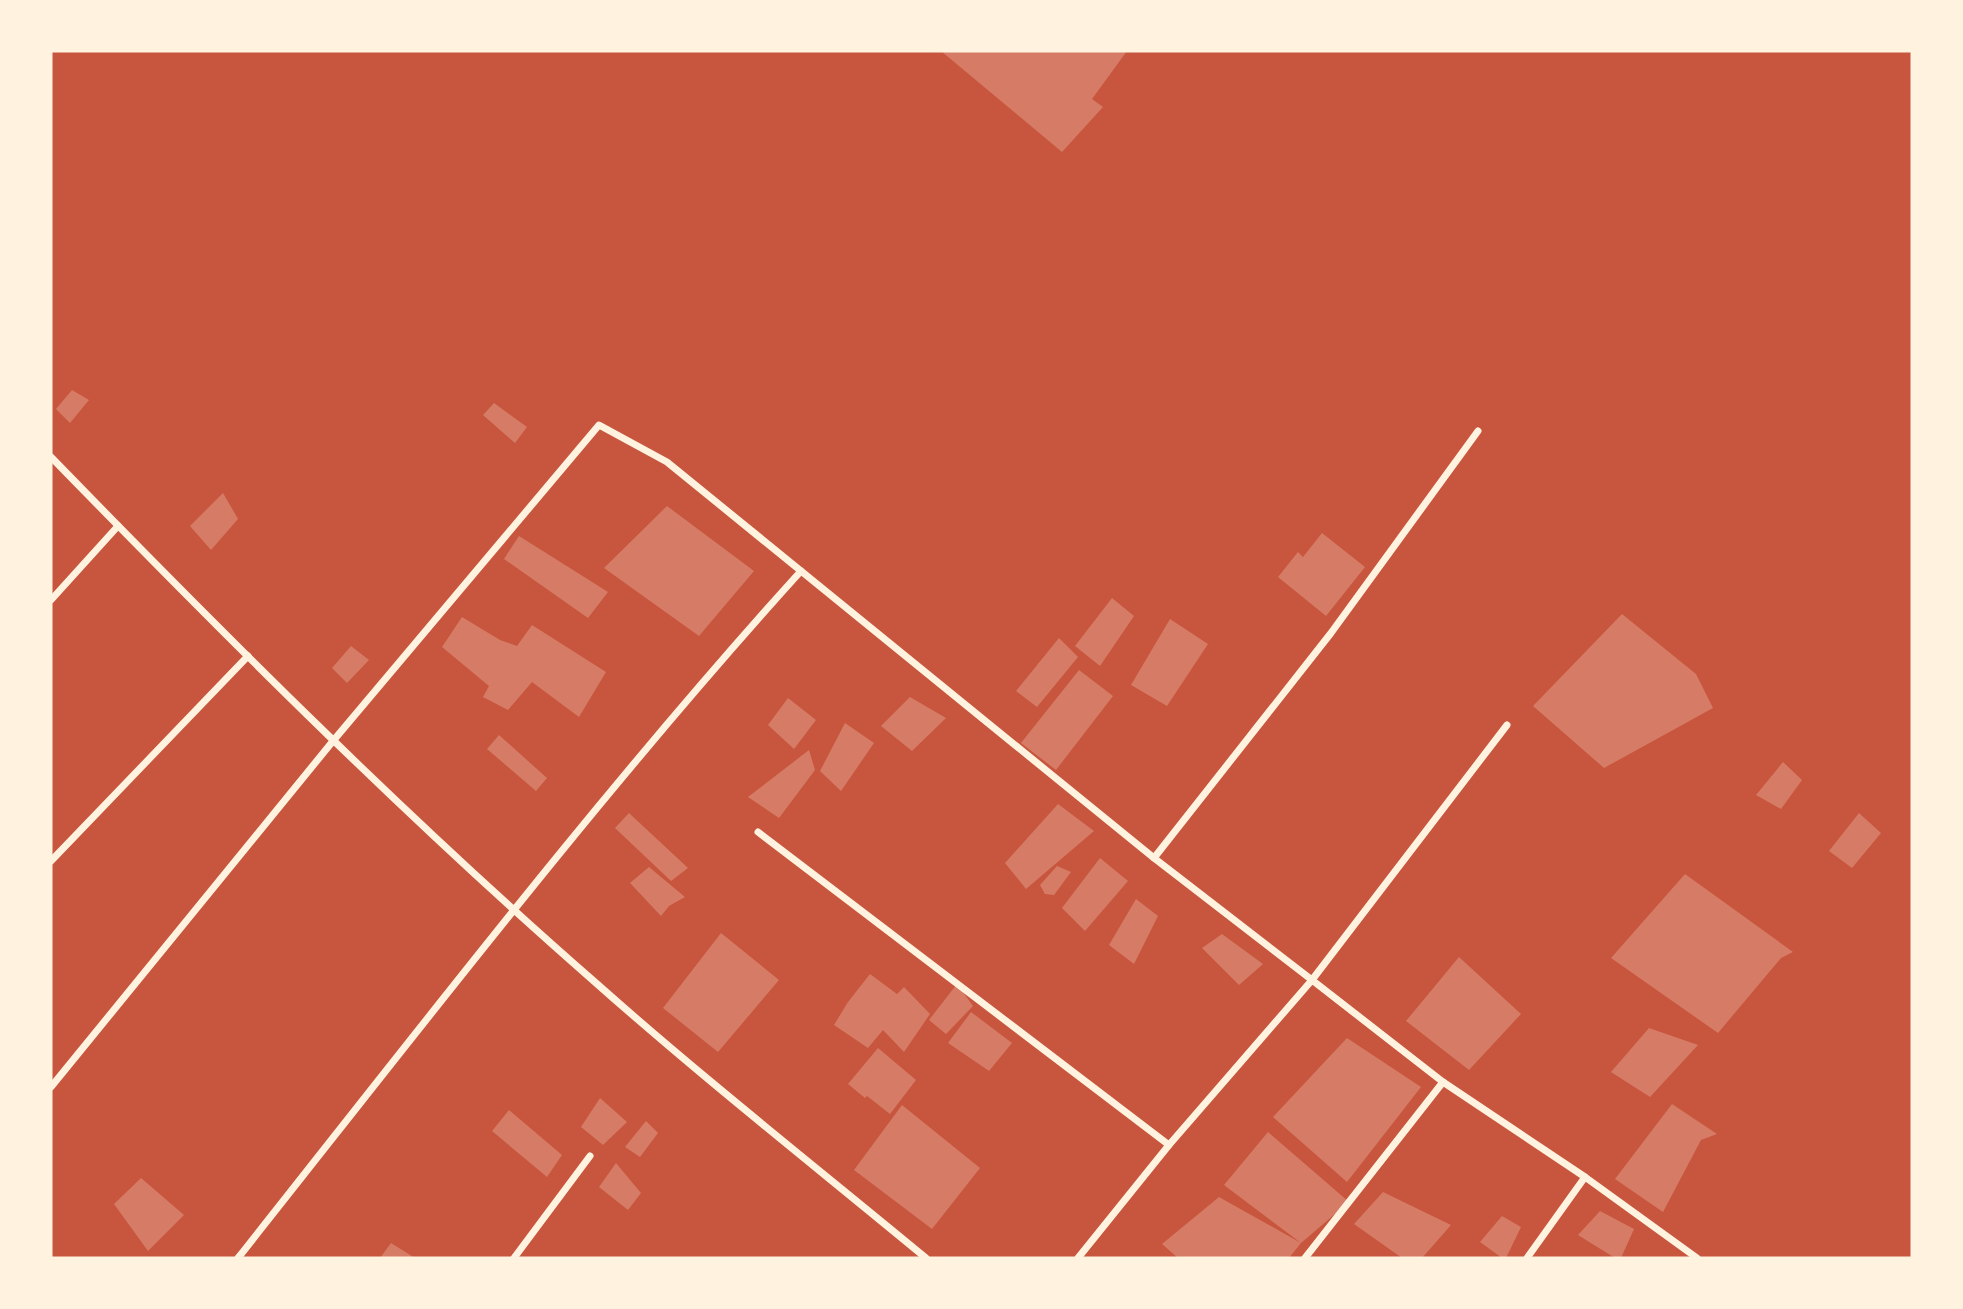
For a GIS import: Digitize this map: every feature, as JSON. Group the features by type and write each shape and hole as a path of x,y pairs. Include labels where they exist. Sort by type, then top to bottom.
{"street":[{"path":"51,1087 333,741 599,425 667,462 1154,858 1443,1082 1585,1177 1697,1258"},
{"path":"1154,858 1331,634 1478,431"},
{"path":"51,457 333,741 514,910 598,985 926,1258"},
{"path":"51,600 118,526"},
{"path":"238,1258 514,910 666,724 801,571"},
{"path":"51,861 247,656"},
{"path":"1078,1258 1169,1145 1312,980 1507,725"},
{"path":"758,832 1169,1145"},
{"path":"1305,1258 1443,1082"},
{"path":"514,1258 590,1156"},
{"path":"1527,1258 1585,1177"}],"building":[{"path":"941,51 1127,51 1092,99 1103,107 1062,152"},
{"path":"72,390 89,400 70,423 56,409"},
{"path":"494,403 527,427 515,443 483,415"},
{"path":"223,493 238,519 211,550 190,526"},
{"path":"667,506 754,571 699,636 604,568"},
{"path":"1322,533 1365,567 1326,616 1278,577 1298,552 1303,557"},
{"path":"519,536 608,592 588,618 504,559"},
{"path":"1112,598 1134,616 1100,666 1075,646"},
{"path":"1622,614 1696,674 1713,708 1604,768 1533,706"},
{"path":"462,617 500,640 517,646 532,625 606,672 579,717 532,682 508,710 483,697 489,686 442,647"},
{"path":"1170,619 1208,644 1167,706 1131,685"},
{"path":"1059,638 1078,657 1037,707 1016,691"},
{"path":"351,646 369,660 347,683 332,668"},
{"path":"1079,670 1113,696 1056,770 1021,743"},
{"path":"910,697 946,718 912,751 881,726"},
{"path":"788,698 816,720 794,749 768,725"},
{"path":"845,723 874,743 841,791 820,771"},
{"path":"499,735 547,778 536,791 487,749"},
{"path":"809,750 815,770 779,818 748,797"},
{"path":"1783,762 1802,780 1781,809 1756,795"},
{"path":"1058,804 1094,831 1026,889 1005,863"},
{"path":"629,813 688,868 671,881 615,828"},
{"path":"1859,813 1881,833 1852,868 1829,851"},
{"path":"1100,858 1128,881 1085,931 1062,908"},
{"path":"1057,866 1071,872 1054,895 1045,894 1040,885"},
{"path":"649,867 685,897 669,906 661,916 630,883"},
{"path":"1685,874 1793,952 1781,958 1718,1033 1611,958"},
{"path":"1136,899 1158,916 1134,964 1109,945"},
{"path":"721,933 779,980 718,1052 663,1008"},
{"path":"1222,934 1263,964 1239,985 1202,948"},
{"path":"1459,957 1521,1014 1469,1070 1406,1021"},
{"path":"870,974 897,994 904,987 930,1014 904,1052 883,1030 868,1048 834,1025"},
{"path":"957,984 973,1006 946,1034 929,1020"},
{"path":"971,1012 1012,1043 989,1071 948,1043"},
{"path":"1649,1028 1698,1045 1650,1097 1611,1072"},
{"path":"1347,1038 1421,1087 1347,1182 1273,1117"},
{"path":"878,1048 916,1080 890,1114 848,1084"},
{"path":"600,1098 627,1122 603,1145 581,1127"},
{"path":"1672,1104 1717,1134 1701,1140 1663,1212 1615,1179"},
{"path":"902,1105 980,1168 932,1229 854,1170"},
{"path":"509,1110 562,1155 547,1177 492,1131"},
{"path":"646,1121 658,1133 640,1157 625,1147"},
{"path":"1268,1132 1349,1202 1301,1243 1224,1185"},
{"path":"616,1163 641,1193 628,1210 599,1187"},
{"path":"141,1178 184,1215 148,1251 114,1204"},
{"path":"1383,1192 1451,1225 1422,1258 1402,1258 1354,1224"},
{"path":"1219,1197 1301,1243 1289,1258 1178,1258 1162,1244"},
{"path":"1600,1211 1634,1229 1621,1258 1615,1258 1578,1235"},
{"path":"1502,1216 1521,1227 1506,1258 1480,1242"},
{"path":"391,1243 415,1258 380,1258"}]}
